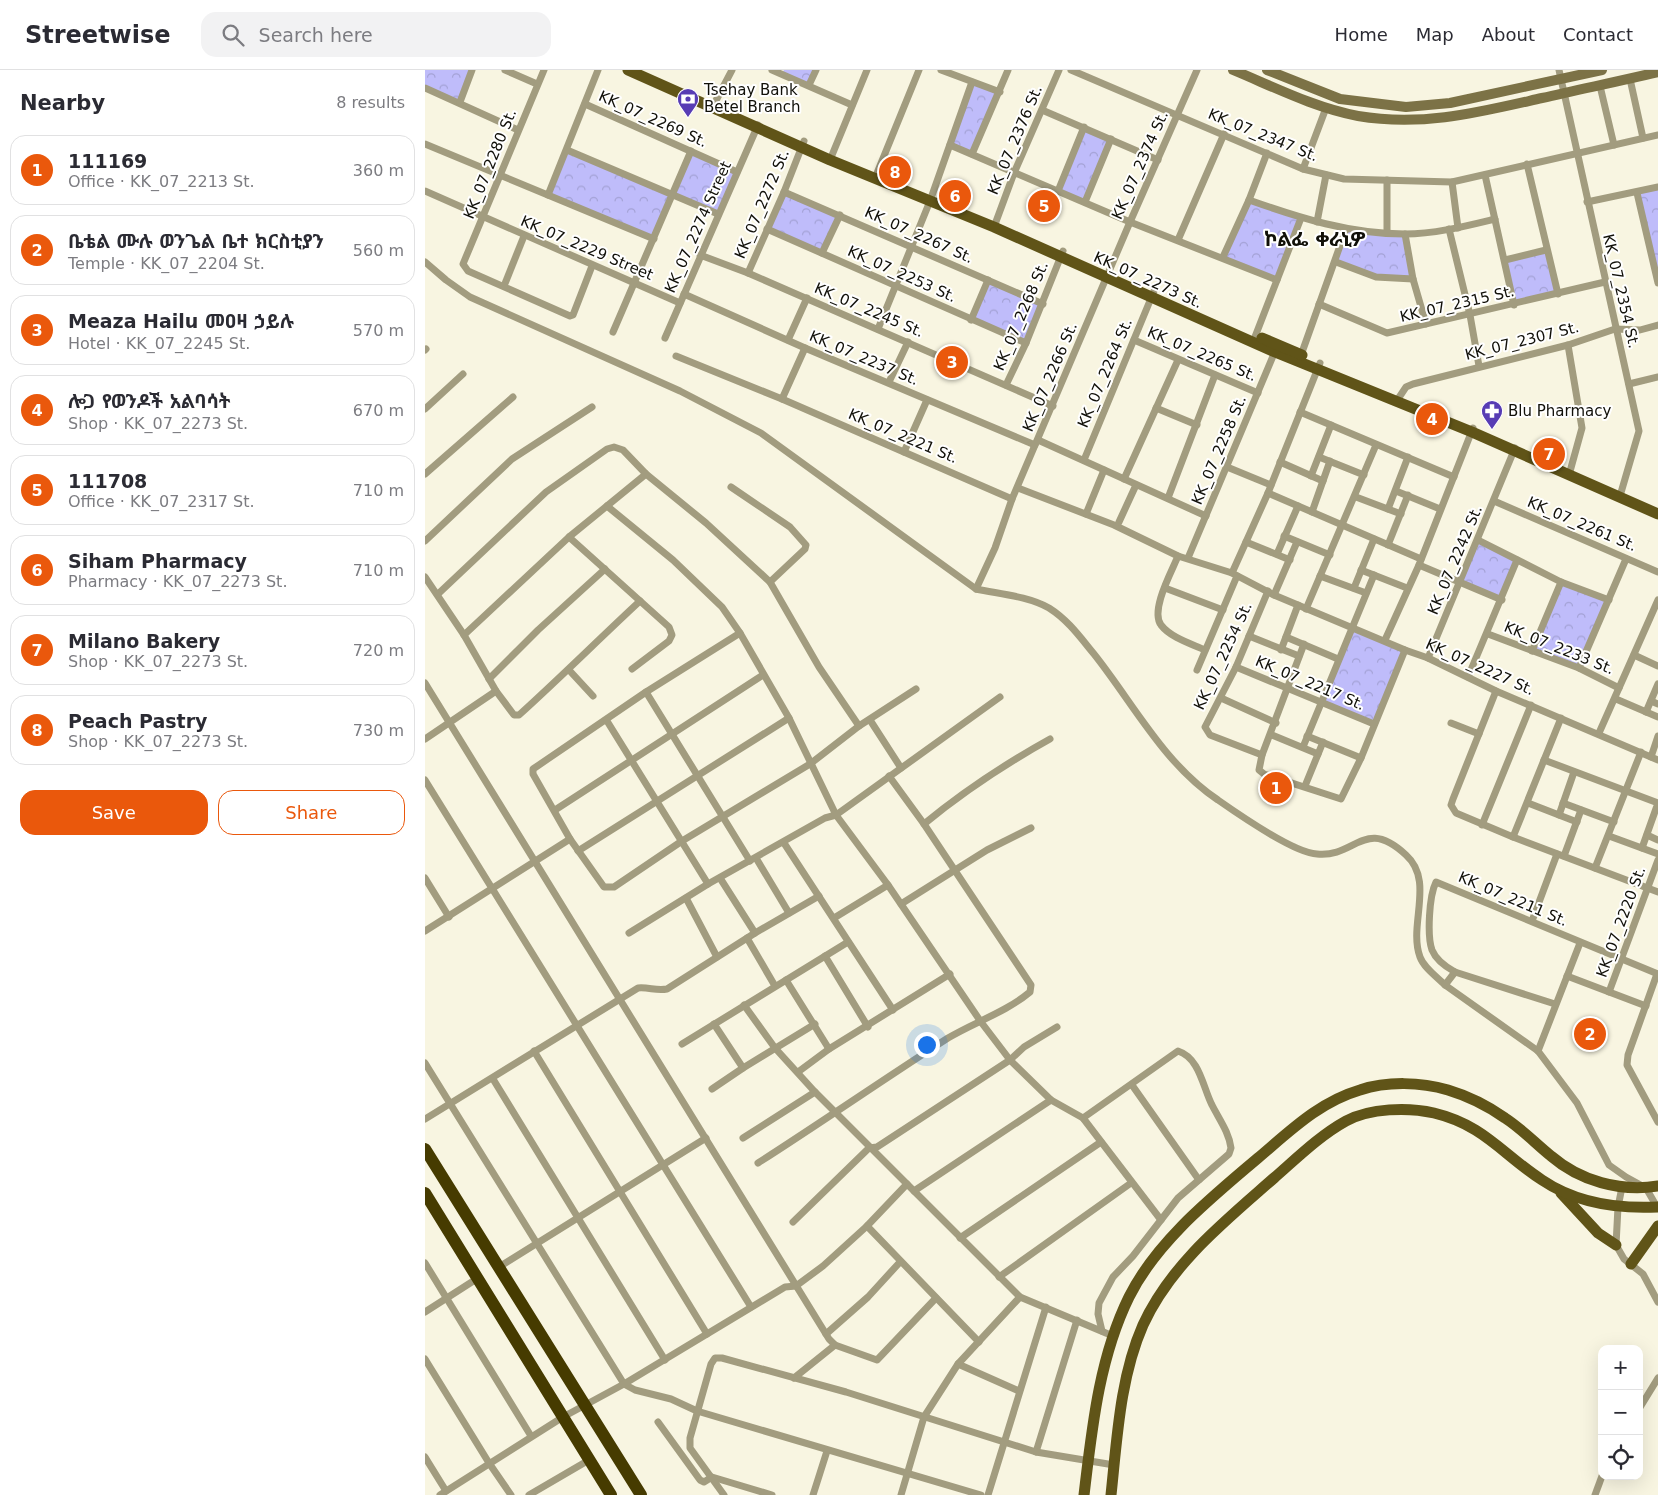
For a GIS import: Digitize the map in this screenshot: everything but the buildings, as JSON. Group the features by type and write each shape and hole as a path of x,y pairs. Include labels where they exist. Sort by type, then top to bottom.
{"highway":[{"path":"425,1149 641,1495"},
{"path":"425,1193 611,1495"}],"main road":[{"name":"KK_07_2273 St.","path":"629,70 714,105"},
{"name":"KK_07_2273 St.","path":"640,70 757,125 995,224 1061,255 1319,367 1473,430 1620,494 1658,508"},
{"name":"KK_07_2273 St.","path":"1620,494 1658,514"},
{"path":"1084,1495 1108,1333 1142,1274 1173,1236 1210,1199 1310,1114 1335,1100 1360,1090 1382,1085 1424,1085 1447,1090 1475,1100 1506,1118 1572,1172 1597,1182 1623,1187 1646,1188 1658,1186"},
{"path":"1111,1495 1131,1356 1157,1298 1185,1261 1223,1223 1299,1155 1348,1120 1378,1112 1409,1109 1456,1119 1484,1133 1558,1190 1598,1232 1615,1245"},
{"path":"1558,1190 1585,1200 1618,1207 1657,1207"},
{"path":"1631,1264 1658,1226"}],"street":[{"path":"460,102 472,70"},
{"path":"505,70 537,84"},
{"name":"KK_07_2280 St.","path":"504,286 465,268 463,264 544,70"},
{"path":"548,195 597,70"},
{"path":"714,105 732,70"},
{"path":"772,70 783,72 852,105"},
{"path":"809,85 816,70"},
{"path":"831,157 867,70"},
{"path":"876,176 919,70"},
{"path":"941,70 999,92"},
{"path":"972,154 1008,70"},
{"name":"KK_07_2376 St.","path":"995,224 1014,173 1059,70"},
{"name":"KK_07_2347 St.","path":"1071,70 1303,169 1344,178 1452,182 1658,135"},
{"name":"KK_07_2374 St.","path":"1108,275 1129,222 1197,70"},
{"path":"1233,70 1326,108 1374,118 1439,119 1600,86 1658,72"},
{"path":"1267,70 1339,99 1406,107 1450,103 1560,74 1602,70"},
{"name":"KK_07_2354 St.","path":"1560,74 1639,431 1620,494"},
{"path":"1630,79 1643,138"},
{"path":"878,328 931,198 971,82"},
{"path":"1600,86 1613,145"},
{"path":"425,88 519,130"},
{"name":"KK_07_2269 St.","path":"585,104 737,172"},
{"path":"1303,169 1326,108"},
{"path":"1042,110 1158,160"},
{"name":"KK_07_2274 Street","path":"665,338 757,125"},
{"path":"1058,191 1084,127"},
{"path":"1178,240 1223,134"},
{"path":"1085,202 1111,140"},
{"path":"425,144 654,239"},
{"name":"KK_07_2272 St.","path":"748,272 803,144"},
{"path":"950,145 1129,222 1223,257 1277,280"},
{"path":"567,150 673,193 718,214"},
{"path":"613,332 691,151"},
{"path":"1223,257 1249,200 1267,153"},
{"path":"1527,164 1558,294"},
{"path":"1317,222 1326,174"},
{"path":"1485,175 1514,305"},
{"path":"1387,180 1387,233"},
{"path":"1452,182 1458,228"},
{"path":"1587,202 1658,187"},
{"name":"KK_07_2229 Street","path":"425,191 592,266 680,302"},
{"name":"KK_07_2267 St.","path":"784,192 1043,304"},
{"path":"1637,192 1658,283"},
{"path":"1249,200 1301,218 1346,229 1387,233 1405,234 1458,228 1495,219"},
{"path":"822,253 840,215"},
{"path":"1254,339 1301,218"},
{"name":"KK_07_2253 St.","path":"767,229 895,287 1026,343"},
{"path":"1300,358 1336,262 1346,229"},
{"path":"1449,229 1470,315 1479,366"},
{"path":"1405,234 1413,279 1426,324"},
{"path":"524,236 504,286 570,316 573,315 592,266"},
{"path":"1505,260 1546,250"},
{"name":"KK_07_2245 St.","path":"701,255 748,272 1007,384 1053,406"},
{"name":"KK_07_2268 St.","path":"1007,384 1043,304 1061,255"},
{"path":"425,262 470,297 680,391 761,433 976,589 1039,604 1067,621 1110,675 1178,767 1216,799 1296,848 1316,854 1338,851 1365,838 1390,842 1407,856 1417,869 1419,881 1417,946 1420,958 1445,984 1538,1051 1577,1103 1609,1165 1625,1177 1646,1188 1657,1207"},
{"path":"1336,262 1376,277 1413,279"},
{"name":"KK_07_2266 St.","path":"976,589 995,548 1012,499 1108,275"},
{"path":"971,320 987,280"},
{"name":"KK_07_2315 St.","path":"1319,304 1387,333 1514,305 1605,282"},
{"name":"KK_07_2237 St.","path":"684,294 927,400 1084,460 1206,516"},
{"name":"KK_07_2264 St.","path":"1084,460 1153,294"},
{"path":"788,340 807,298"},
{"name":"KK_07_2307 St.","path":"1397,399 1406,387 1413,384 1569,345 1615,329 1640,330 1658,325"},
{"name":"KK_07_2265 St.","path":"1135,340 1258,393"},
{"path":"889,382 908,342"},
{"path":"1569,345 1582,428 1570,472"},
{"path":"782,399 805,348"},
{"name":"KK_07_2258 St.","path":"1188,558 1276,348"},
{"name":"KK_07_2221 St.","path":"676,356 782,399 1012,499"},
{"path":"1124,479 1178,360"},
{"path":"1197,670 1223,610 1246,542 1319,367"},
{"path":"425,409 463,374"},
{"path":"1168,498 1215,375"},
{"path":"1629,384 1658,377"},
{"path":"425,474 513,397"},
{"path":"904,452 927,400"},
{"path":"425,541 512,458 592,407"},
{"path":"1156,408 1197,425"},
{"path":"1300,412 1455,477"},
{"path":"1311,476 1331,425"},
{"path":"1385,640 1420,562 1473,430"},
{"path":"1306,608 1356,497 1377,445"},
{"path":"438,594 546,492 607,449 614,447 623,450 647,474 706,523 770,582 819,667 859,726"},
{"path":"1495,501 1515,449"},
{"path":"1319,457 1364,475"},
{"path":"1388,509 1408,457"},
{"path":"1312,512 1330,461"},
{"path":"1280,462 1323,481"},
{"path":"1227,467 1271,485"},
{"path":"1087,514 1103,470"},
{"path":"464,635 569,537 647,474"},
{"path":"1119,522 1136,484"},
{"path":"731,486 791,527 805,545 805,549 770,582"},
{"name":"KK_07_2227 St.","path":"1018,488 1087,514 1179,556 1234,574 1298,605 1428,658 1496,691 1599,733 1654,758 1658,736"},
{"path":"1396,491 1441,509"},
{"path":"1268,493 1388,545 1461,583 1502,600"},
{"path":"1388,545 1408,495"},
{"path":"1356,497 1401,514"},
{"name":"KK_07_2242 St.","path":"1428,658 1495,501"},
{"name":"KK_07_2261 St.","path":"1495,501 1658,572"},
{"path":"607,506 673,560 715,599 740,633 789,718 835,815 888,885 981,1022 1010,1060 1051,1100 1083,1118 1161,1220"},
{"path":"1277,554 1298,506"},
{"path":"1285,536 1330,555"},
{"path":"569,537 669,627 672,635 669,641 631,669"},
{"path":"1354,588 1374,539"},
{"path":"1478,540 1561,582 1609,600"},
{"path":"1246,542 1290,560"},
{"path":"1271,593 1290,560 1297,542"},
{"path":"1179,556 1159,607 1161,625 1175,636 1205,650"},
{"path":"1579,668 1626,558"},
{"path":"1469,677 1517,560"},
{"path":"489,680 539,630 605,570"},
{"path":"1361,570 1407,588"},
{"path":"1303,747 1373,575"},
{"path":"1320,576 1366,593"},
{"path":"425,577 464,635 496,691 514,715 519,715 569,670 579,657 640,601"},
{"path":"1532,651 1561,582"},
{"path":"1165,588 1223,610"},
{"name":"KK_07_2254 St.","path":"1263,755 1210,735 1205,731 1205,726 1237,666 1249,636 1271,593"},
{"path":"1599,733 1634,655 1655,617 1658,600"},
{"path":"1281,650 1298,605"},
{"path":"740,633 646,692 607,721 533,769 533,774 570,839 604,887 609,888 681,841 810,764 859,726 916,689"},
{"name":"KK_07_2233 St.","path":"1488,634 1579,668 1619,688"},
{"path":"1249,636 1299,656"},
{"path":"1286,637 1338,659"},
{"path":"1304,644 1272,735 1263,755 1260,765 1261,773 1341,799 1361,758 1405,650"},
{"path":"1634,655 1658,666"},
{"name":"KK_07_2217 St.","path":"1237,666 1374,724"},
{"path":"569,670 593,696"},
{"path":"555,810 763,675"},
{"path":"425,682 796,1286 835,1345 877,1360 936,1298"},
{"path":"1646,712 1655,702 1658,684"},
{"path":"425,739 496,691"},
{"path":"1496,691 1451,806 1456,813 1513,838 1658,892"},
{"path":"646,692 722,816 789,913"},
{"path":"629,933 708,884 825,818 835,815 1000,697"},
{"path":"1221,698 1276,723"},
{"path":"1615,699 1658,717"},
{"path":"1482,825 1531,705"},
{"path":"578,851 789,718"},
{"path":"1513,838 1561,718"},
{"path":"870,720 901,768"},
{"path":"607,721 708,884"},
{"path":"1451,724 1479,734"},
{"path":"1272,735 1318,754"},
{"path":"1307,736 1361,758"},
{"path":"925,824 956,798 1000,767 1050,739"},
{"path":"1305,786 1323,742"},
{"path":"1595,868 1641,752"},
{"path":"1544,760 1658,803 1642,848"},
{"path":"1559,815 1574,772"},
{"path":"758,1163 835,1114 891,1074 963,1029 981,1022 1031,992 1031,985 953,870 925,824 889,776"},
{"path":"425,780 751,1307"},
{"path":"1527,803 1577,822"},
{"path":"1563,803 1614,822"},
{"path":"1532,921 1581,810"},
{"path":"901,904 953,870 1031,828"},
{"path":"1647,835 1658,840"},
{"path":"1609,836 1658,854"},
{"path":"425,931 570,839"},
{"path":"783,843 893,1010"},
{"name":"KK_07_2220 St.","path":"1609,992 1623,959 1658,860"},
{"path":"425,878 449,917"},
{"path":"720,878 755,933"},
{"name":"KK_07_2211 St.","path":"1455,972 1442,964 1432,951 1429,926 1436,882 1658,974"},
{"path":"834,918 888,885"},
{"path":"425,1119 493,1079 534,1051 638,988 667,989 717,956 819,896"},
{"path":"686,898 717,956"},
{"path":"747,938 775,986"},
{"path":"682,1044 848,942"},
{"name":"KK_07_2211 St.","path":"1538,1051 1580,943"},
{"path":"825,956 868,1026"},
{"path":"1445,984 1455,972 1555,1004"},
{"path":"797,1072 829,1049 950,974"},
{"path":"1658,974 1628,1055 1627,1065 1658,1122"},
{"path":"1567,976 1646,1006"},
{"path":"786,980 829,1049"},
{"path":"744,1005 775,1048 835,1114 1020,1297 1046,1306 1108,1333"},
{"path":"714,1024 743,1068"},
{"path":"712,1089 815,1024"},
{"path":"793,1222 869,1148 877,1147 1010,1060 1024,1047 1057,1027"},
{"path":"534,1051 707,1334"},
{"path":"1083,1118 1132,1086 1178,1051 1184,1053 1192,1061 1223,1124 1231,1148 1229,1154 1178,1198 1133,1256 1113,1277 1099,1303 1098,1314 1108,1333"},
{"path":"425,1063 624,1384 635,1390 671,1399 697,1411 981,1495"},
{"path":"493,1079 665,1360"},
{"path":"1132,1086 1199,1180"},
{"path":"743,1138 815,1092"},
{"path":"914,1191 1051,1100"},
{"path":"499,1267 619,1190 706,1138"},
{"path":"960,1238 1101,1142"},
{"path":"999,1277 1131,1183"},
{"path":"425,1457 443,1493 563,1416 624,1384 785,1287 796,1286 823,1266 867,1226 907,1184"},
{"path":"1623,1187 1618,1207 1615,1245 1624,1259 1643,1274 1658,1302"},
{"path":"867,1226 979,1342"},
{"path":"826,1334 868,1297 901,1262"},
{"path":"425,1263 531,1436"},
{"path":"425,1312 478,1278"},
{"path":"901,1495 924,1417 958,1364 1020,1297"},
{"path":"988,1495 1046,1306"},
{"path":"1036,1452 1077,1320"},
{"path":"794,1378 835,1345"},
{"path":"724,1495 690,1448 690,1438 697,1411 711,1364 715,1358 794,1378 1036,1452 1114,1465"},
{"path":"425,1359 511,1495"},
{"path":"958,1364 1019,1391"},
{"path":"1643,1402 1658,1378"},
{"path":"658,1422 700,1480 704,1482 712,1477 773,1495"},
{"path":"813,1495 827,1451"},
{"path":"529,1495 589,1460"},
{"path":"1595,1495 1601,1480"}],"green space":[{"path":"425,70 472,70 460,102 425,87"},
{"path":"784,70 816,70 809,85 782,73"},
{"path":"972,82 1000,92 972,154 950,145"},
{"path":"1084,127 1111,139 1085,202 1058,191"},
{"path":"567,150 672,193 654,239 548,195"},
{"path":"691,151 737,172 718,214 672,193"},
{"path":"1658,187 1658,273 1637,193"},
{"path":"784,192 840,215 822,253 767,229"},
{"path":"1249,200 1301,218 1277,280 1223,257"},
{"path":"1346,229 1405,234 1413,279 1376,279 1336,262"},
{"path":"1546,250 1558,294 1514,305 1505,260"},
{"path":"988,280 1043,304 1026,343 971,320"},
{"path":"1478,540 1517,560 1502,600 1461,583"},
{"path":"1561,582 1609,600 1579,668 1532,651"},
{"path":"1352,627 1405,650 1376,723 1321,702"}],"place":[{"name":"Tsehay Bank Betel Branch","path":"688,118"},
{"name":"Peach Pastry","path":"895,172"},
{"name":"Siham Pharmacy","path":"955,196"},
{"name":"111708","path":"1044,206"},
{"name":"Meaza Hailu መዐዛ ኃይሉ","path":"952,362"},
{"name":"ሎጋ የወንዶች አልባሳት","path":"1432,419"},
{"name":"Blu Pharmacy","path":"1492,430"},
{"name":"Milano Bakery","path":"1549,454"},
{"name":"111169","path":"1276,788"},
{"name":"ቤቴል ሙሉ ወንጌል ቤተ ክርስቲያን","path":"1590,1034"}],"district":[{"name":"ኮልፌ ቀራኒዎ","path":"1315,239"}]}
